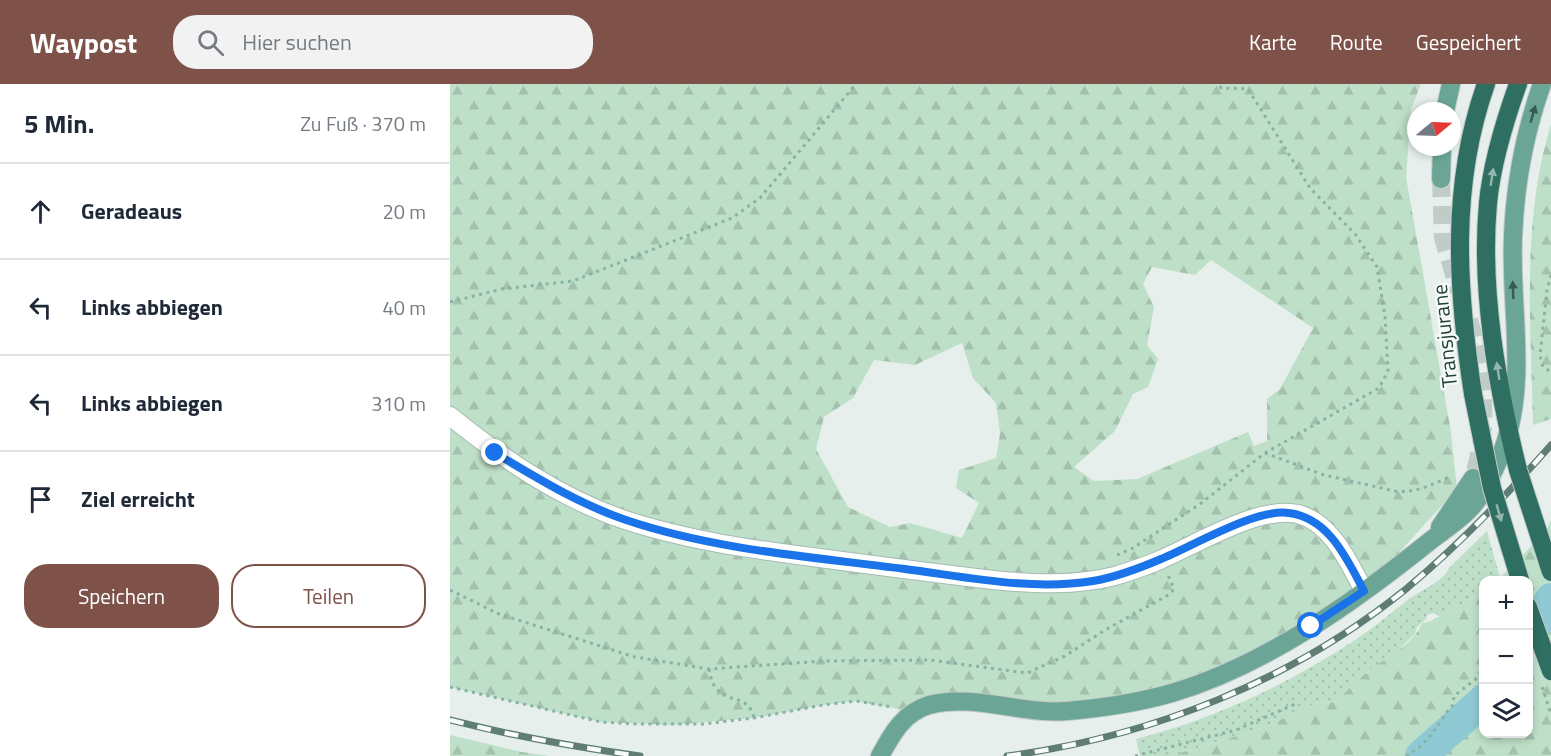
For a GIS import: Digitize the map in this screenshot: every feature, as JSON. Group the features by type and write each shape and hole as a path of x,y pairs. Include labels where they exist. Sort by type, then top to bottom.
{"highway":[{"name":"Transjurane","path":"1486,84 1469,140 1461,205 1461,285 1473,394 1492,488 1519,576"},
{"path":"1518,84 1497,148 1488,203 1487,246 1490,309 1498,376 1510,437 1526,499 1551,572"},
{"path":"1533,621 1551,671"}],"main road":[{"path":"1447,102 1451,84"},
{"path":"880,756 894,731 913,712 929,705 951,703 1057,712 1109,707 1161,696 1199,684 1257,656 1311,626 1364,591 1456,523 1472,507 1485,488 1503,449 1513,411 1516,355 1512,283 1513,235 1517,190 1527,138 1542,84"},
{"path":"1441,179 1442,156"},
{"path":"1431,541 1473,478"}],"street":[{"path":"450,416 495,453 548,485 623,519 694,539 765,551 1028,584 1093,581 1135,570 1234,526 1261,516 1286,512 1300,514 1328,532 1347,559 1364,591"}],"path":[{"path":"450,302 502,289 573,281 732,218 760,198 856,84"},
{"path":"1111,558 1133,548 1200,504 1265,453 1379,388 1388,371 1385,316 1377,267 1355,234 1310,188 1248,89 1221,88 1220,84"},
{"path":"1551,275 1547,290 1540,356 1543,367 1551,372"},
{"path":"1265,453 1324,476 1404,493 1450,477"},
{"path":"450,590 499,614 635,657 709,669 844,660 930,660 1027,672 1065,656 1105,630 1170,594 1174,590 1162,559"},
{"path":"709,669 715,687 728,697 744,701 750,706 754,718"},
{"path":"1406,756 1422,747 1453,705 1454,696 1479,674"},
{"path":"450,687 601,722 673,725 754,718 856,701 913,712"},
{"path":"1135,756 1236,730 1295,704"}],"green space":[{"path":"450,84 1421,84 1414,102 1407,102 1406,177 1451,432 1457,489 1364,591 1311,626 1140,701 976,704 913,712 856,701 754,718 673,725 601,722 450,687","holes":["1211,260 1313,328 1280,389 1267,399 1267,441 1254,446 1248,432 1137,479 1094,481 1074,467 1115,431 1133,394 1148,387 1158,359 1147,345 1154,307 1143,284 1152,267 1195,275","962,343 973,378 996,403 1000,434 996,458 959,470 956,488 979,503 962,538 910,523 890,527 848,507 816,449 824,417 853,398 874,360 915,365"]},
{"path":"1551,124 1551,419 1533,425 1530,311 1532,235 1535,198"},
{"path":"1551,520 1551,756 1170,756 1257,730 1317,703 1335,702 1365,674 1407,643 1422,623 1431,621 1479,594 1479,738 1533,738 1533,576 1502,576 1546,531"},
{"path":"1487,531 1499,576 1479,576 1479,594 1440,616 1433,613 1427,615 1417,627 1415,634 1393,655 1368,671 1335,702 1317,703 1257,730 1170,756 1140,756 1136,739 1223,710 1306,670 1378,624 1409,599 1443,577 1448,569"},
{"path":"450,735 522,752 549,756 450,756"}],"waterway":[{"path":"1533,630 1551,599"},
{"path":"1421,756 1479,704"}],"tunnel":[{"path":"1441,179 1443,238 1459,291"},
{"path":"1469,320 1478,360 1483,399 1482,438 1473,478"}],"railway":[{"path":"1007,756 1114,735 1166,719 1217,700 1316,651 1362,622 1426,572 1482,520 1551,445"},
{"path":"450,720 544,741 640,756"}],"route":[{"path":"495,453 548,485 587,504 623,519 694,539 754,549 1028,584 1093,581 1114,576 1162,559 1261,516 1286,512 1300,514 1328,532 1347,559 1364,591 1311,626"}]}
